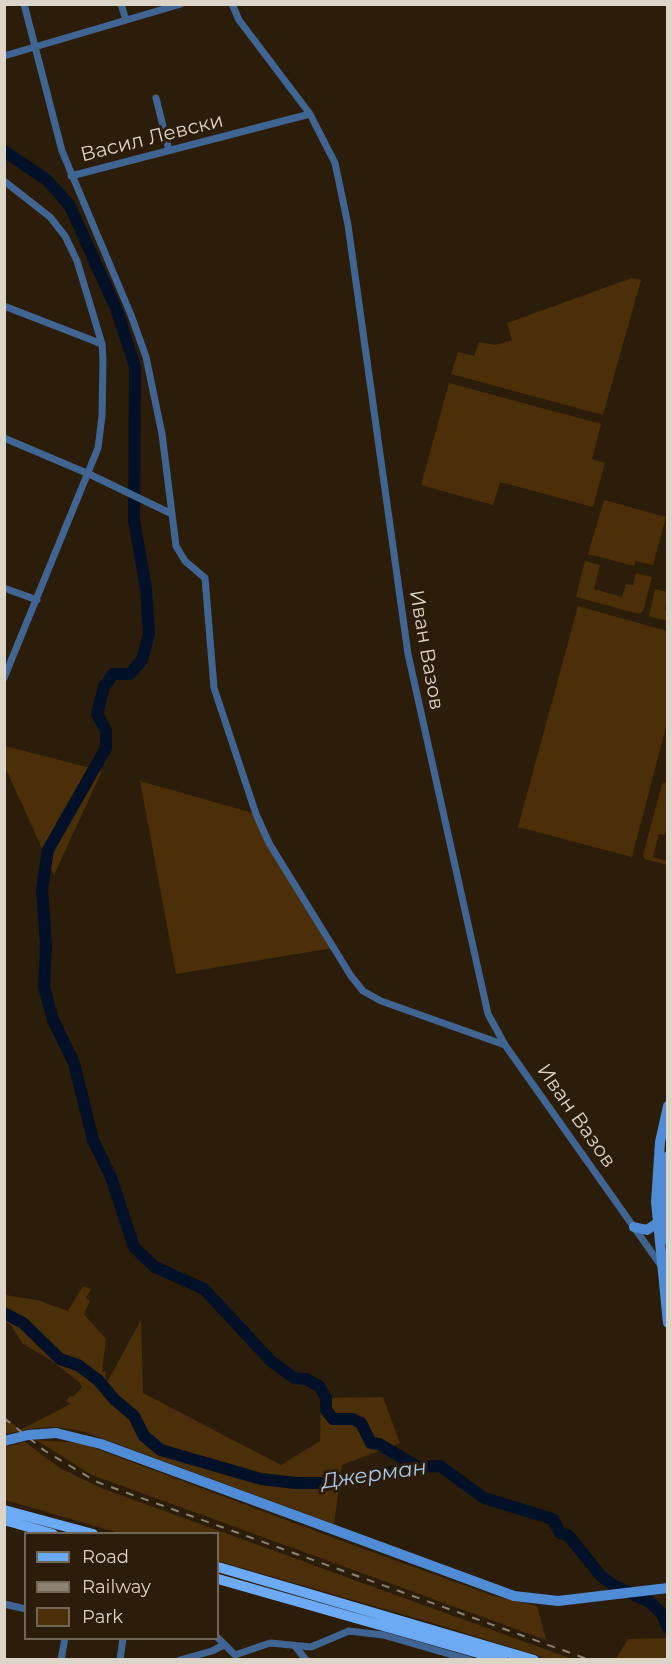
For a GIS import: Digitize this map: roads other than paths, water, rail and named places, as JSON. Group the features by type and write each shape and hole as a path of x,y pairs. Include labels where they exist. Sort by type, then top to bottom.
{"main road":[{"path":"668,1106 657,1178 656,1225 664,1270 668,1323"},
{"path":"668,1156 665,1216 668,1240"},
{"path":"634,1227 647,1230 665,1216"},
{"path":"4,1441 28,1435 56,1433 101,1444 345,1536 514,1596 536,1600 589,1598 668,1588"},
{"path":"4,1508 89,1532"},
{"path":"4,1520 49,1532"},
{"path":"219,1567 534,1659"},
{"path":"219,1579 503,1659"}],"street":[{"name":"Васил Левски","path":"24,4 71,176 310,114"},
{"path":"121,4 126,20"},
{"path":"4,56 181,4"},
{"name":"Иван Вазов","path":"232,4 245,29 310,114 335,163 342,189 408,654 488,1014 505,1044 664,1270"},
{"path":"156,98 170,150"},
{"path":"71,176 131,315 146,357 162,434 179,553 205,578 214,688 256,814 269,843 351,976 363,991 381,1001 505,1044"},
{"path":"4,181 50,217 65,236 77,261 102,344 102,416 98,448 4,678"},
{"path":"4,306 102,344"},
{"path":"4,438 118,487 172,514"},
{"path":"4,588 37,600"},
{"path":"4,1604 24,1609"},
{"path":"219,1639 234,1657 270,1643 311,1647 349,1631 383,1635 470,1659"},
{"path":"61,1659 65,1640"},
{"path":"120,1659 123,1640"},
{"path":"180,1659 212,1651 225,1645"},
{"path":"295,1646 306,1659"},
{"path":"63,1650 69,1659"}],"waterway":[{"path":"4,151 47,180 70,206 117,311 135,367 134,520 146,589 149,634 142,660 130,674 113,674 104,687 97,714 106,731 106,748 48,850 42,889 46,945 44,987 53,1020 74,1063 93,1140 111,1177 134,1247 155,1267 204,1289 271,1361 294,1378 306,1379 319,1386 326,1398 326,1410 333,1419 353,1419 361,1423 371,1443 379,1444 418,1467"},
{"name":"Джерман","path":"4,1313 23,1323 60,1359 78,1365 98,1380 114,1399 134,1416 144,1436 161,1450 261,1479 296,1483 331,1483 418,1467 440,1466 484,1498 553,1519 560,1533 568,1535 601,1576 613,1585 650,1602 662,1614 668,1628"}],"railway":[{"path":"4,1418 45,1451 97,1482 590,1660"}]}
